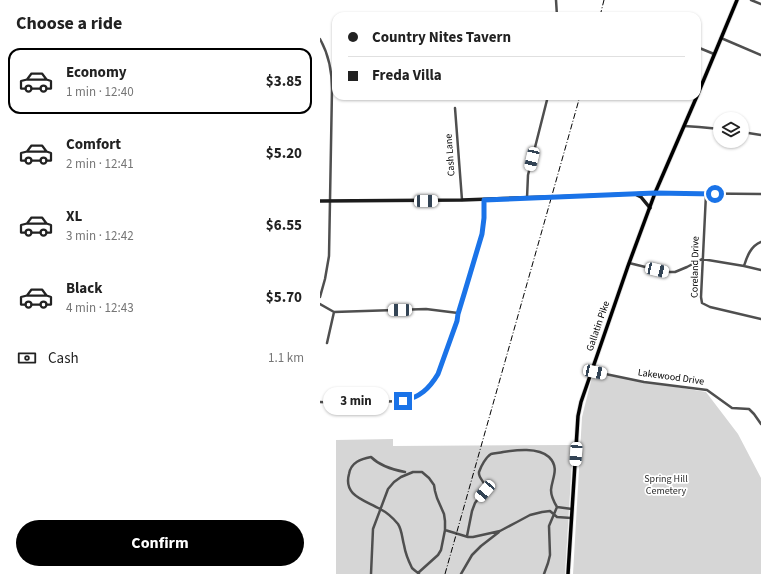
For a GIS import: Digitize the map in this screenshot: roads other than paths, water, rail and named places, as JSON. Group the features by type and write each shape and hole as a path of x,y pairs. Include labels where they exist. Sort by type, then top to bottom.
{"main road":[{"name":"Gallatin Pike","path":"701,86 737,0"},
{"name":"Gallatin Pike","path":"568,574 578,416 581,402 655,193 695,100"},
{"path":"320,201 484,200 655,193"},
{"path":"636,194 641,197 650,208"}],"street":[{"path":"556,0 557,12"},
{"path":"751,0 761,4"},
{"path":"721,38 761,55"},
{"path":"320,39 328,55 332,72 329,256 320,297"},
{"path":"701,49 714,54"},
{"path":"527,198 528,175 547,100"},
{"name":"Cash Lane","path":"455,108 462,200"},
{"path":"684,126 713,128"},
{"path":"749,133 761,135"},
{"path":"655,193 761,194"},
{"name":"Coreland Drive","path":"706,194 702,259 702,303 710,308 761,319"},
{"path":"320,402 340,403 403,401 418,396 431,385 438,374 457,321 482,234 484,200"},
{"path":"744,266 754,246 761,242"},
{"path":"629,263 666,272 675,272 702,259 761,270"},
{"path":"320,304 334,312 426,309 458,314"},
{"path":"327,343 334,312"},
{"name":"Lakewood Drive","path":"591,371 644,382 707,390 732,408 749,409 761,424"},
{"path":"467,536 472,511 486,488 479,477 479,471 490,455 518,450 544,454 549,458 555,470 551,490 554,503 557,507 572,509"},
{"path":"371,574 373,530 381,509 388,489 401,477 413,472 422,472 434,485 445,521 445,530 441,550 438,555 418,573 412,568 402,534 394,519 381,509 354,495 350,490 348,483 349,470 353,464 371,457 375,461 393,469 405,472"},
{"path":"544,574 549,559 548,530 557,507"},
{"path":"461,574 472,555 481,546 517,522 538,513 549,511 558,516 572,518"},
{"path":"445,530 473,537 500,532"}],"railway":[{"path":"601,12 604,0"},
{"path":"445,574 579,100"}],"park label":[{"name":"Spring Hill Cemetery","path":"666,484"}]}
